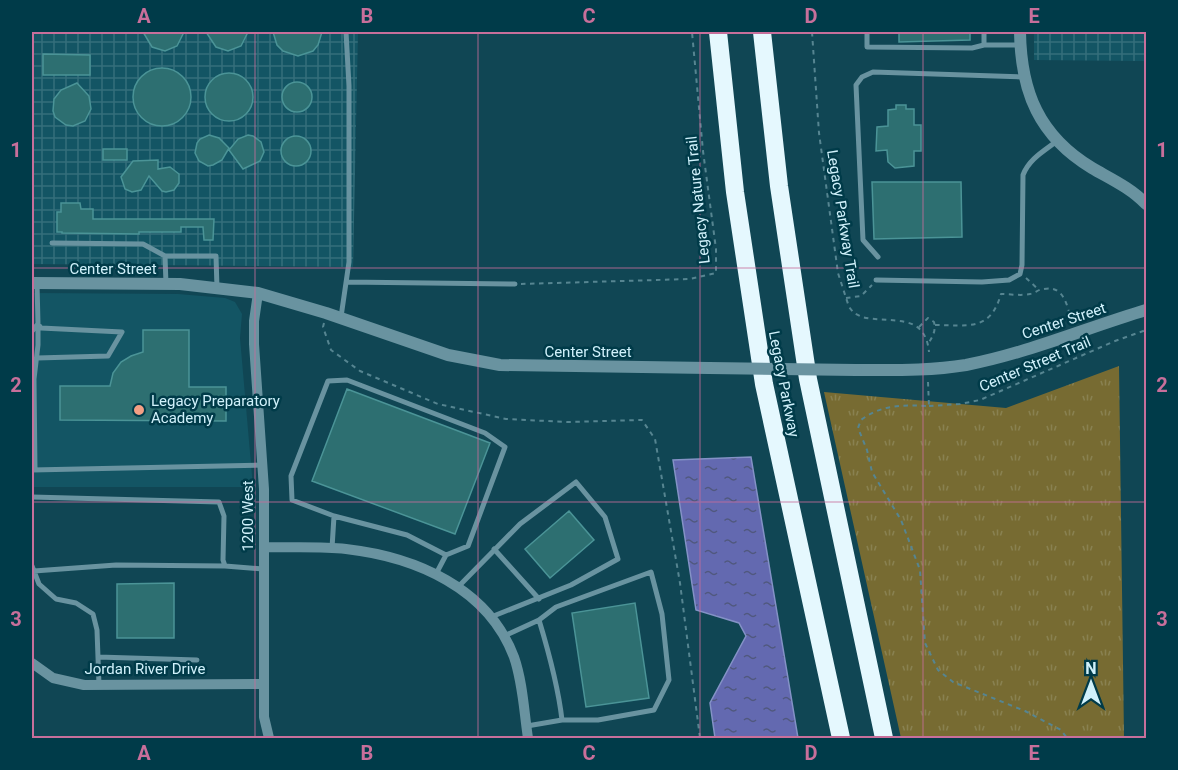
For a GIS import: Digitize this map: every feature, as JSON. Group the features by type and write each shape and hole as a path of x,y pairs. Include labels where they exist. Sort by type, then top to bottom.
{"highway":[{"name":"Legacy Parkway","path":"718,32 735,192 764,384 841,738"},
{"name":"Legacy Parkway","path":"762,32 779,186 808,380 884,738"}],"street":[{"path":"1020,38 1024,77 1035,109 1057,141 1079,160 1120,183 1146,204"},
{"name":"Center Street","path":"34,283 166,284 258,293 448,355 500,365 921,370 965,365 1001,357 1146,310"},
{"name":"1200 West","path":"258,293 254,344 262,465 264,722 269,738"},
{"path":"264,547 332,548 374,554 436,574 476,600 504,636 518,671 528,738"},
{"name":"Jordan River Drive","path":"32,663 44,673 63,681 84,685 264,684"}],"lane":[{"path":"340,318 350,262 349,86 346,32"},
{"path":"867,32 867,47 972,48 1020,38"},
{"path":"984,32 984,45"},
{"path":"879,257 863,240 856,85 862,77 873,72 1024,77"},
{"path":"876,280 982,282 1009,280 1020,274 1023,175 1035,158 1057,141"},
{"path":"52,243 143,244 165,256 216,256 217,288"},
{"path":"165,256 166,284"},
{"path":"346,282 515,284"},
{"path":"34,283 38,324 34,379 33,470 262,465"},
{"path":"32,331 38,324"},
{"path":"37,358 108,356 122,332 46,329 38,324"},
{"path":"436,574 446,555 468,546 505,447 485,433 347,380 328,381 291,476 292,500 334,516 407,535 446,555"},
{"path":"458,587 520,524 576,482 605,517 618,559 572,585 491,617"},
{"path":"32,497 219,502 224,516 223,560 225,566"},
{"path":"332,548 334,516"},
{"path":"494,549 539,598"},
{"path":"99,685 97,630 93,614 76,603 56,599 39,584 33,568 116,565 225,566 263,569"},
{"path":"504,636 539,620 556,607 651,572 662,614 669,680 654,710 598,720 562,720 526,727"},
{"path":"539,620 558,691 562,720"},
{"path":"98,657 197,660"}],"path":[{"name":"Legacy Nature Trail","path":"515,284 690,279 716,273 716,249 703,151 692,32"},
{"name":"Legacy Parkway Trail","path":"812,32 819,133 838,273 845,298 854,313 861,317 904,321 919,327"},
{"path":"1020,274 1040,290"},
{"path":"845,298 861,296 876,280"},
{"path":"935,325 977,324 988,320 997,307 1001,294 1025,295 1051,288 1064,296 1072,322"},
{"path":"928,344 934,336 935,325 928,318 919,327 922,329 929,352"},
{"name":"Center Street Trail","path":"929,406 960,405 980,400 1115,341 1146,330"},
{"path":"928,382 929,406 896,405 883,408 861,420 858,428 867,450 872,472 901,520 920,570 925,644 938,670 953,682 1025,711 1061,730 1067,738"}],"shaded area":[{"path":"32,32 358,32 353,267 32,264"},
{"path":"1034,32 1146,32 1146,61 1034,60"},
{"name":"Legacy Preparatory Academy","path":"32,293 178,294 225,298 235,302 242,314 240,338 253,487 32,487"}],"green space":[{"path":"1119,366 1124,738 901,738 824,392 1006,408"}],"water":[{"path":"751,457 798,738 715,738 710,703 746,636 739,623 696,610 673,460"}],"building":[{"path":"143,32 184,32 177,46 165,51 152,47"},
{"path":"206,32 248,32 241,46 228,51 216,47"},
{"path":"273,32 322,32 318,45 313,51 298,56 283,51 277,45"},
{"path":"899,32 970,32 970,40 899,42"},
{"path":"43,54 90,55 90,75 43,75"},
{"path":"156,68 168,68 183,76 191,91 191,103 183,118 168,126 156,126 141,118 133,103 133,91 141,76"},
{"path":"224,73 234,73 249,83 253,97 249,111 243,117 234,121 224,121 209,111 205,102 205,92 215,77"},
{"path":"297,82 308,86 312,97 308,108 297,112 286,108 282,97 286,86"},
{"path":"77,83 89,96 91,109 85,121 73,126 66,125 55,117 54,99 61,90"},
{"path":"896,105 906,105 906,109 914,109 914,125 921,125 921,151 914,151 914,166 895,168 888,162 887,150 876,151 877,127 888,126 888,110 896,109"},
{"path":"209,135 219,138 229,148 222,160 208,166 199,161 195,153 200,139"},
{"path":"248,135 261,142 264,152 260,161 243,169 229,150 238,139"},
{"path":"296,136 307,140 311,151 307,162 296,166 285,162 281,151 285,140"},
{"path":"103,149 127,149 127,160 103,160"},
{"path":"158,160 158,169 170,167 179,174 179,183 174,190 162,191 149,176 141,190 132,192 125,189 121,177 133,161"},
{"path":"872,182 961,182 962,237 874,239"},
{"path":"61,203 80,203 81,209 93,209 93,219 214,219 213,240 204,240 203,227 181,227 181,232 139,232 139,234 57,232 57,212 61,212"},
{"name":"Legacy Preparatory Academy","path":"143,330 189,330 189,387 226,387 226,421 60,420 60,386 110,386 113,373 121,362 143,352"},
{"path":"347,389 490,443 455,534 312,481"},
{"path":"569,511 594,540 550,578 525,549"},
{"path":"174,583 174,638 117,638 117,584"},
{"path":"635,603 649,698 586,707 572,613"}],"place":[{"name":"Legacy Preparatory Academy","path":"139,410"}]}
